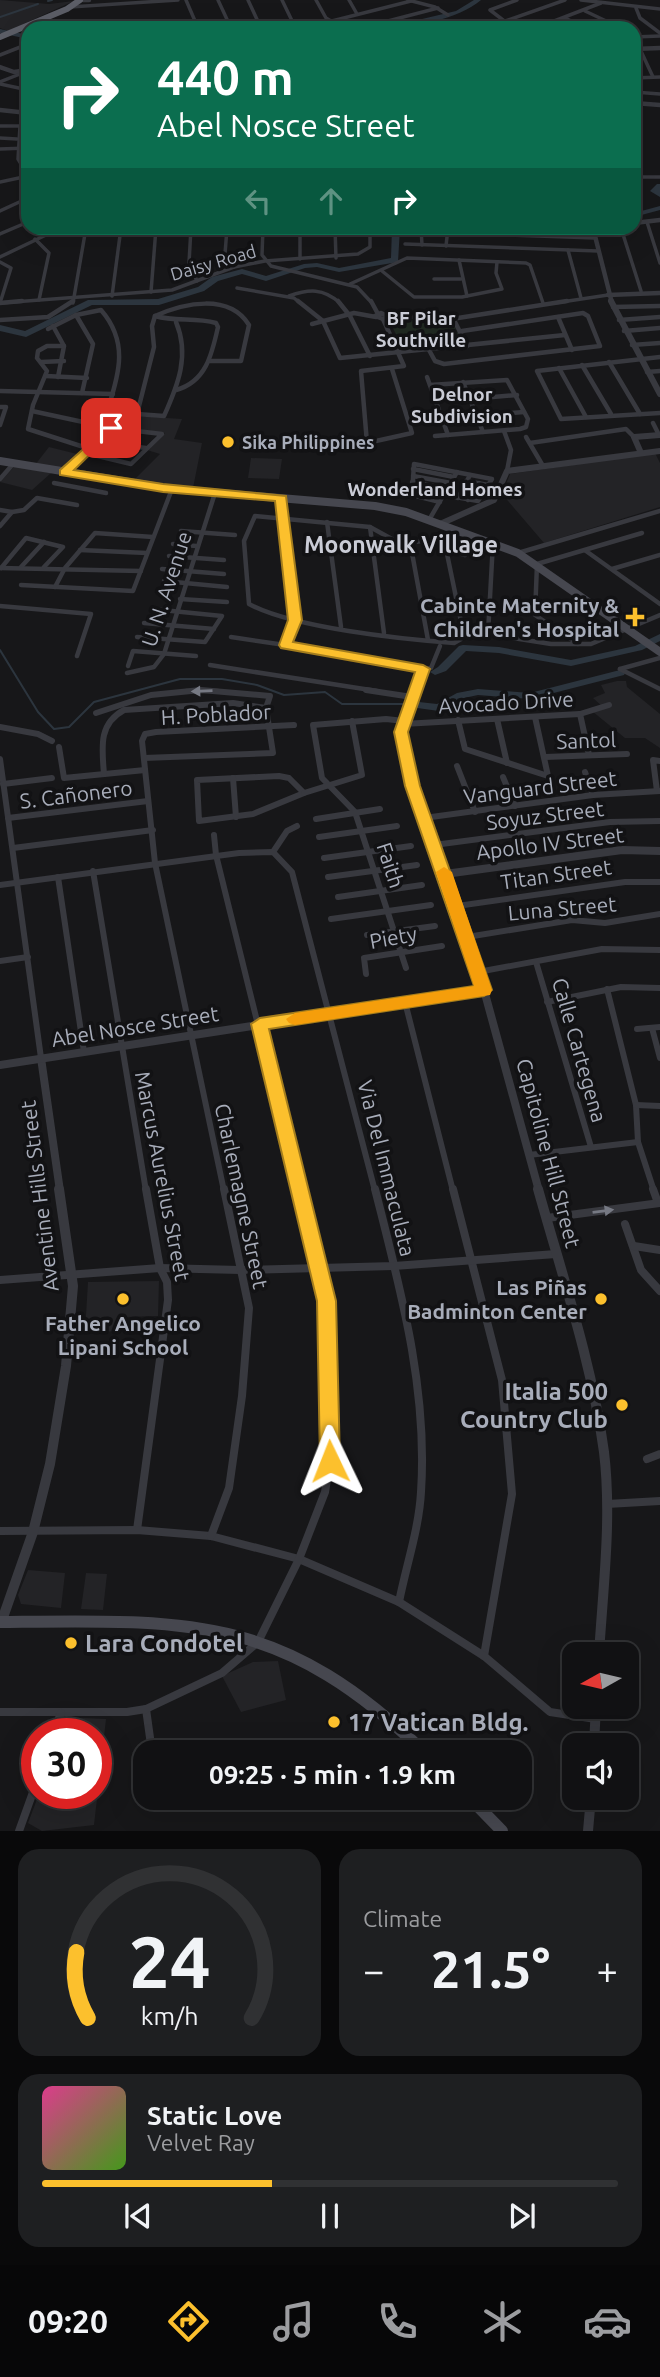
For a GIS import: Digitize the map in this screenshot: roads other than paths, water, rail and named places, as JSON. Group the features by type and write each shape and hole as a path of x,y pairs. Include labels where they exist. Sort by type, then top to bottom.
{"highway":[{"path":"37,21 82,0"}],"main road":[{"path":"0,461 173,489 375,506 429,520 518,553 660,652"},
{"path":"0,1624 126,1620 172,1623 200,1627 258,1642 299,1656 342,1680 383,1711 412,1740"},
{"path":"482,1810 502,1831"}],"street":[{"path":"82,0 89,0"},
{"path":"70,7 178,0"},
{"path":"186,0 195,21"},
{"path":"218,0 228,21"},
{"path":"248,0 258,21"},
{"path":"282,0 292,21"},
{"path":"316,0 325,17 331,21 410,0 438,8 448,15"},
{"path":"349,0 357,14"},
{"path":"517,0 490,10 503,20 565,0"},
{"path":"581,0 660,9"},
{"path":"377,1 384,7"},
{"path":"557,21 601,3"},
{"path":"388,21 438,8"},
{"path":"636,8 640,18 660,34"},
{"path":"585,11 606,21"},
{"path":"565,18 571,21"},
{"path":"641,36 660,34"},
{"path":"0,55 21,47"},
{"path":"641,49 660,48"},
{"path":"641,51 653,78"},
{"path":"0,67 21,74"},
{"path":"0,83 21,72"},
{"path":"641,78 660,77"},
{"path":"0,83 21,88"},
{"path":"641,92 660,94"},
{"path":"641,103 660,105"},
{"path":"0,111 21,112"},
{"path":"0,126 20,126 15,149 21,166"},
{"path":"0,138 17,139"},
{"path":"0,149 21,149"},
{"path":"0,175 1,182 21,178"},
{"path":"641,176 660,177"},
{"path":"0,211 21,201"},
{"path":"641,222 660,220"},
{"path":"647,222 660,262"},
{"path":"0,234 21,225"},
{"path":"0,303 11,268 0,260 35,239 47,235"},
{"path":"0,320 48,317 73,304 72,297 85,235"},
{"path":"113,296 120,235"},
{"path":"151,292 155,235"},
{"path":"191,235 188,272 197,282"},
{"path":"226,235 225,254 234,267"},
{"path":"263,235 265,261 284,270 352,285 368,296 377,316"},
{"path":"300,235 300,259"},
{"path":"335,235 337,258"},
{"name":"Daisy Road","path":"0,303 172,290 234,267 265,261 337,258 367,250 370,235"},
{"path":"421,235 422,245"},
{"path":"446,246 447,235"},
{"path":"475,235 476,247"},
{"path":"505,235 596,238"},
{"path":"595,235 608,295 624,331 660,394"},
{"path":"623,235 641,291"},
{"path":"35,239 49,253 39,300"},
{"path":"405,244 598,251"},
{"path":"568,250 581,298"},
{"path":"352,285 404,259 528,264 546,302"},
{"path":"459,260 461,279 467,296"},
{"path":"382,271 411,296 467,296 502,289 496,273 497,262"},
{"path":"434,279 461,279"},
{"path":"237,288 289,296 308,290 328,294 340,300 350,314 369,356"},
{"path":"312,324 350,314 385,318 456,318 561,300 641,291 660,293"},
{"path":"289,296 323,321 340,358 565,335"},
{"path":"155,316 183,304 226,307 242,314 248,321 249,328 241,361 210,361"},
{"path":"614,307 660,306"},
{"path":"58,377 64,361 64,346 50,328 76,315 101,310 115,327 123,352 108,408"},
{"path":"429,350 435,361 444,364 600,346 585,314 461,329"},
{"path":"76,315 93,344 82,393"},
{"path":"155,316 176,322 202,319 216,323 217,338 210,361 191,386 176,390"},
{"path":"137,414 155,348 152,326 155,316"},
{"path":"558,317 572,350"},
{"path":"619,320 660,317"},
{"path":"367,443 361,371 404,366 385,318"},
{"path":"456,318 467,346"},
{"path":"65,472 111,428 137,414 164,416 176,390 184,349 176,322"},
{"path":"624,331 660,328"},
{"path":"632,345 660,343"},
{"path":"32,411 111,428 162,434 131,464 28,429 32,411 38,392 47,372 37,358 40,348 64,346"},
{"path":"660,357 537,371 561,419 660,413"},
{"path":"41,362 64,361"},
{"path":"609,362 640,414"},
{"path":"582,365 611,414"},
{"path":"559,368 586,416"},
{"path":"360,447 367,443 411,435 392,369"},
{"path":"647,372 660,371"},
{"path":"46,376 87,378"},
{"path":"427,377 448,435"},
{"path":"430,384 502,379 510,383 528,419 526,427 435,436"},
{"path":"463,382 483,432"},
{"path":"0,391 113,394"},
{"path":"470,399 517,395"},
{"path":"0,407 6,407 0,425"},
{"path":"477,416 524,412"},
{"path":"634,437 659,435 653,423"},
{"path":"530,443 626,429 634,437 641,453"},
{"path":"440,524 494,500 507,471 511,450 504,431"},
{"path":"526,437 543,466"},
{"path":"97,442 146,448"},
{"path":"507,471 660,451"},
{"path":"0,479 14,463"},
{"path":"440,502 412,495 414,464 454,478"},
{"path":"457,498 470,475"},
{"path":"431,499 438,487 454,478 470,475 492,479 478,502 444,495"},
{"path":"82,488 90,477"},
{"path":"429,520 454,478"},
{"path":"413,479 438,487"},
{"path":"413,479 438,487"},
{"path":"466,481 488,485"},
{"path":"54,483 106,493"},
{"path":"468,500 479,483"},
{"path":"21,585 133,591 173,489"},
{"name":"U. N. Avenue","path":"164,654 133,652 128,669 154,667 164,654 200,532 215,493"},
{"path":"0,510 24,510 37,498 77,505"},
{"path":"281,498 295,620 285,645"},
{"path":"518,553 660,511"},
{"path":"0,526 12,512"},
{"path":"446,549 461,612 463,636 454,643 295,620 254,611 249,604 244,541 255,516 370,527 392,541 422,541 465,555"},
{"path":"327,522 341,627"},
{"path":"370,527 384,634"},
{"path":"181,531 235,535"},
{"path":"55,587 65,568 95,533 153,537"},
{"path":"578,644 535,615 537,564 642,533"},
{"path":"0,568 26,538 63,547 44,567"},
{"path":"21,567 44,542"},
{"path":"410,542 428,640"},
{"path":"492,542 488,634 551,644 591,644 660,615"},
{"path":"173,544 196,546"},
{"path":"80,550 147,553"},
{"path":"586,551 660,604"},
{"path":"612,569 660,555"},
{"path":"169,556 224,560"},
{"path":"0,568 141,571"},
{"path":"162,569 224,574"},
{"path":"164,582 227,587"},
{"path":"180,599 227,602"},
{"path":"0,606 91,614 77,656"},
{"path":"137,637 205,642 221,614 152,609"},
{"path":"145,623 214,629"},
{"path":"231,637 423,669 431,668 440,646"},
{"path":"164,654 196,656"},
{"path":"660,658 621,669 660,690"},
{"path":"210,665 411,702"},
{"path":"403,723 423,669"},
{"path":"104,774 102,733 108,719 123,708 151,695 201,690 270,696 266,708 273,753 144,758"},
{"path":"96,713 123,708 233,704 266,708"},
{"name":"Avocado Drive","path":"325,784 313,725 352,721 403,723 536,717 580,714 610,705"},
{"path":"580,714 589,755"},
{"path":"458,720 465,749 548,776 536,717"},
{"path":"497,719 508,763"},
{"path":"304,794 289,778 197,780 199,821 236,817 304,794 325,784 362,775 352,721"},
{"name":"Capitoline Hill Street","path":"403,723 401,732 410,772 484,990 595,1397 604,1454 607,1504 600,1642"},
{"name":"H. Poblador","path":"155,863 144,758 145,734 294,725"},
{"path":"0,727 38,734 52,741"},
{"path":"59,747 64,778 145,770"},
{"name":"Santol","path":"545,757 627,754"},
{"name":"Aventine Hills Street","path":"0,759 73,1277 61,1401 50,1464 33,1532 0,1624"},
{"path":"656,760 658,791"},
{"path":"457,766 475,812"},
{"path":"585,772 593,795"},
{"path":"503,777 514,806"},
{"path":"4,783 52,778"},
{"path":"233,778 236,817"},
{"name":"Faith","path":"325,784 355,812 406,968"},
{"name":"Vanguard Street","path":"424,818 593,795 658,791"},
{"name":"S. Cañonero","path":"8,818 148,801"},
{"path":"316,819 380,809"},
{"name":"Soyuz Street","path":"434,845 610,822 660,821"},
{"path":"0,885 216,855 276,854 287,831 297,826"},
{"path":"318,837 397,826"},
{"path":"13,848 153,830"},
{"path":"0,1712 61,1713 146,1709 222,1673 244,1657 258,1642 299,1559 325,1492 330,1461 326,1301 260,1024 216,855 214,835"},
{"path":"324,858 411,846"},
{"name":"Apollo IV Street","path":"444,874 622,850 660,851"},
{"name":"Via Del Immaculata","path":"276,854 292,872 410,1325 422,1439 421,1495 399,1602"},
{"name":"Charlemagne Street","path":"155,863 249,1308 242,1396 229,1488 211,1536"},
{"path":"328,877 417,865"},
{"name":"Marcus Aurelius Street","path":"93,871 160,1268 167,1282 168,1300 137,1530"},
{"path":"58,877 84,1052"},
{"name":"Titan Street","path":"457,906 625,882 660,882"},
{"path":"338,897 422,885"},
{"path":"331,919 431,905"},
{"name":"Luna Street","path":"467,937 572,920 605,923 660,914"},
{"path":"367,936 435,926"},
{"name":"Piety","path":"366,974 363,958 442,946"},
{"path":"478,972 602,949 660,950"},
{"path":"0,961 28,957"},
{"name":"Calle Cartegena","path":"536,962 591,1147"},
{"path":"547,1002 607,989 660,988"},
{"path":"547,1218 659,1203 638,1142 636,1105 607,989"},
{"name":"Abel Nosce Street","path":"0,1065 484,990"},
{"path":"405,1002 502,1380 512,1494 484,1656"},
{"path":"637,1029 656,1027 660,1058"},
{"path":"636,1105 660,1106"},
{"name":"Calle Cartegena","path":"529,1156 638,1142"},
{"path":"625,1223 646,1277 660,1291"},
{"path":"634,1246 660,1250"},
{"path":"0,1280 73,1277 160,1268 240,1270 394,1266 556,1254"},
{"path":"647,1459 660,1454"},
{"path":"607,1504 660,1501"},
{"path":"0,1531 137,1530 211,1536 299,1559 399,1602 484,1656 550,1712 562,1714"},
{"path":"146,1709 150,1740"},
{"path":"59,1718 61,1713"},
{"path":"595,1733 596,1719"},
{"path":"19,1831 27,1809"},
{"path":"588,1831 590,1810"}],"waterway":[{"path":"48,1 52,0"},
{"path":"420,21 458,13 478,0"},
{"path":"0,17 38,4"},
{"path":"0,31 21,36"},
{"path":"660,186 654,191 660,195"},
{"path":"641,213 660,208"},
{"path":"0,328 26,334 91,302 159,302 201,289 215,279 242,271 266,279 304,266 317,265 339,270 395,260 396,235"},
{"path":"435,672 442,669 463,648 499,650 571,663 638,648 660,637"},
{"path":"0,650 38,712 54,729 69,727 94,702 180,679 222,679 257,685 284,695 325,692 342,704 409,704"},
{"path":"410,704 439,708 461,695 478,692 530,696 620,673"}],"place":[{"name":"Sika Philippines","path":"228,442"},
{"name":"Cabinte Maternity & Children's Hospital","path":"635,617"},
{"name":"Father Angelico Lipani School","path":"123,1299"},
{"name":"Las Piñas Badminton Center","path":"601,1299"},
{"name":"Italia 500 Country Club","path":"622,1405"},
{"name":"Lara Condotel","path":"71,1643"},
{"name":"17 Vatican Bldg.","path":"334,1722"}],"district":[{"name":"BF Pilar Southville","path":"421,329"},
{"name":"Delnor Subdivision","path":"462,405"},
{"name":"Wonderland Homes","path":"435,489"},
{"name":"Moonwalk Village","path":"401,544"}]}
